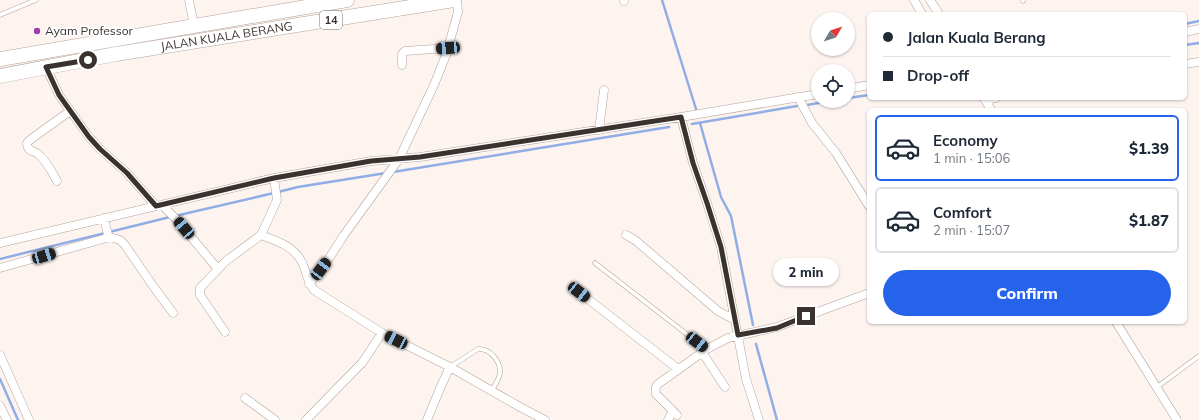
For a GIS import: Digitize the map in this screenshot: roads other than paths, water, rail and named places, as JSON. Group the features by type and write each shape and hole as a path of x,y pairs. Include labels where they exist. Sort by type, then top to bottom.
{"highway":[{"name":"JALAN KUALA BERANG","path":"0,59 347,0"},
{"name":"JALAN KUALA BERANG","path":"0,76 116,54 454,0"},
{"path":"179,29 182,36 201,41"}],"street":[{"path":"189,0 194,26"},
{"path":"309,284 328,260 397,161 434,85 448,48 458,12 458,0"},
{"path":"914,0 921,12"},
{"path":"930,0 937,12"},
{"path":"1187,32 1199,30"},
{"path":"402,65 402,54 405,51 448,48"},
{"path":"1187,64 1199,62"},
{"path":"46,67 53,84 89,137 175,218 218,269"},
{"path":"855,88 867,85"},
{"path":"599,130 604,90"},
{"path":"0,243 371,161 397,161 681,117 811,95"},
{"path":"798,97 812,123 836,153 867,203"},
{"path":"57,181 46,163 38,154 29,150 27,143 70,111"},
{"path":"681,117 693,163 721,247 746,379 759,420"},
{"path":"225,332 200,294 199,290 201,285 218,269 260,235 277,200 275,181"},
{"path":"104,221 109,236"},
{"path":"260,235 284,243 298,256 305,268 309,284 320,294 382,333 450,367 545,420"},
{"path":"626,235 635,240 718,311 735,320"},
{"path":"0,268 109,236 120,240 125,245 173,313"},
{"path":"579,292 678,369"},
{"path":"668,420 675,413 659,398 655,390 658,384 704,351 721,341 738,335 777,328 867,294"},
{"path":"1117,324 1177,420"},
{"path":"310,419 362,363 382,333"},
{"path":"704,351 725,387"},
{"path":"0,355 29,420"},
{"path":"427,420 450,367"},
{"path":"246,398 275,420"},
{"path":"0,406 7,420"}],"lane":[{"path":"0,15 36,0"},
{"path":"595,263 704,351"},
{"path":"450,367 478,350 482,349 486,351 496,360 500,373 492,390"},
{"path":"1157,387 1199,356"}],"waterway":[{"path":"662,0 696,109"},
{"path":"1187,24 1199,21"},
{"path":"1187,45 1199,43"},
{"path":"855,97 867,95"},
{"path":"807,105 811,104"},
{"path":"692,124 797,106"},
{"path":"700,123 721,197 731,216 753,325"},
{"path":"393,172 669,127"},
{"path":"278,192 298,187 386,173"},
{"path":"175,216 274,193"},
{"path":"0,259 170,217"},
{"path":"756,344 777,420"},
{"path":"0,379 18,420"}],"place":[{"name":"Ayam Professor","path":"37,31"}]}
